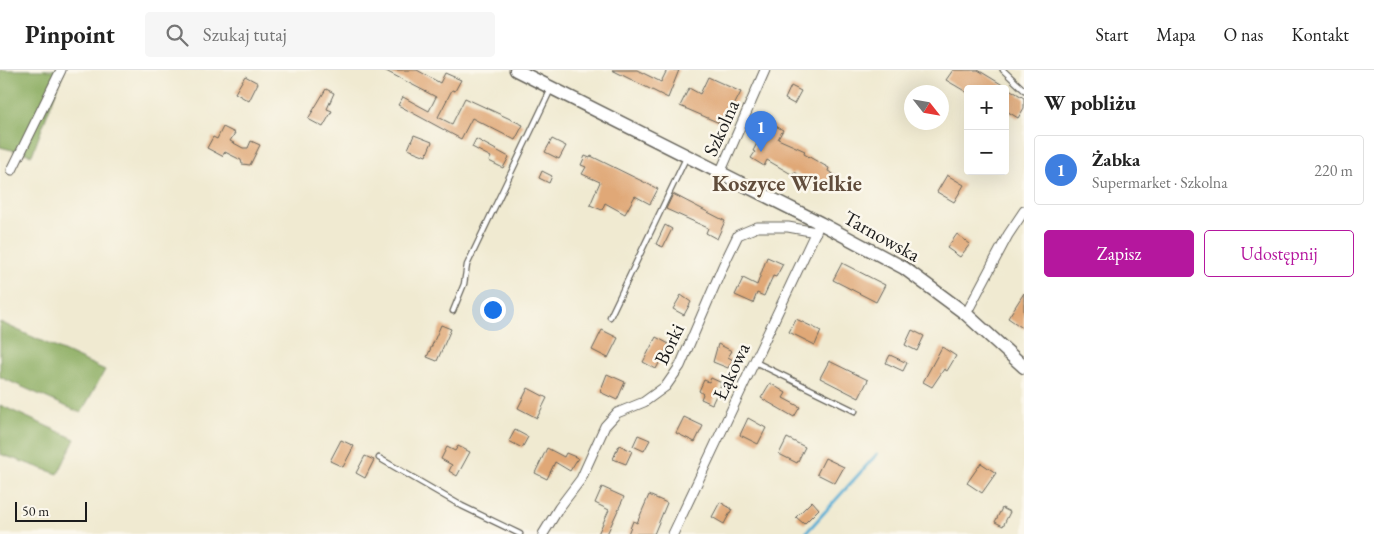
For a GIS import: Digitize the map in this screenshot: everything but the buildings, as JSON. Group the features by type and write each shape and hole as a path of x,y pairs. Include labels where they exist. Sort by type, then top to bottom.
{"street":[{"path":"12,170 61,70"},
{"name":"Tarnowska","path":"516,70 720,173 818,227 904,268 966,314 1024,367"},
{"name":"Szkolna","path":"720,173 765,70"},
{"path":"966,314 1008,235 1024,211"},
{"name":"Borki","path":"543,534 559,508 581,479 605,426 617,413 644,402 666,386 680,366 738,235 757,227 818,227"},
{"name":"Łąkowa","path":"673,534 818,227"}],"lane":[{"path":"1003,70 1024,90"},
{"path":"453,311 464,284 467,265 552,88"},
{"path":"610,317 687,157"},
{"path":"755,362 855,411"},
{"path":"379,458 462,506 520,534"}],"green space":[{"path":"0,70 64,70 32,155 0,147"},
{"path":"0,322 105,370 81,413 0,377"},
{"path":"0,405 75,439 58,474 0,454"}],"waterway":[{"path":"805,534 877,454"}],"place":[{"name":"Żabka","path":"761,152"}],"district":[{"name":"Koszyce Wielkie","path":"787,183"}]}
